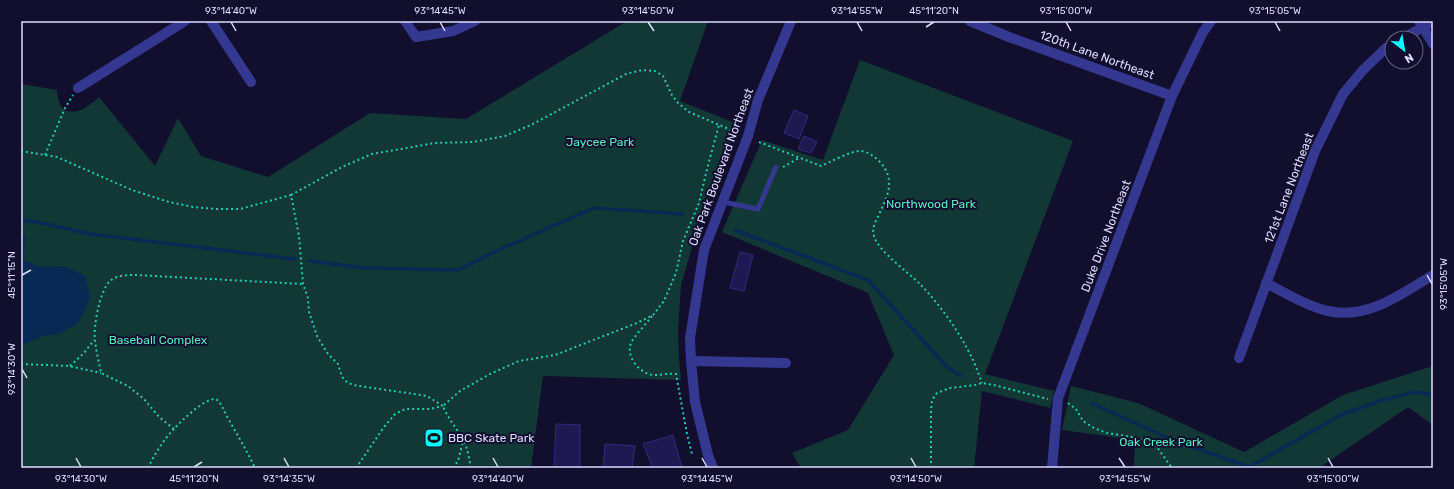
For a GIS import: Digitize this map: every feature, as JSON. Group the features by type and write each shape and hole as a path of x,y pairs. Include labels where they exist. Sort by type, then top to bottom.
{"street":[{"path":"78,88 185,21"},
{"path":"211,21 251,82"},
{"path":"405,21 416,37 453,31 475,21"},
{"name":"Oak Park Boulevard Northeast","path":"713,468 708,455 695,402 690,338 704,250 748,136 758,100 791,21"},
{"name":"120th Lane Northeast","path":"970,21 1009,37 1172,96"},
{"name":"Duke Drive Northeast","path":"1052,468 1060,393 1172,96 1203,32 1211,21"},
{"path":"1433,21 1421,24 1433,44"},
{"name":"121st Lane Northeast","path":"1239,358 1315,151 1343,94 1363,70 1384,50"},
{"path":"1266,283 1308,304 1329,311 1355,313 1375,308 1433,275"},
{"path":"691,361 786,363"}],"lane":[{"path":"723,202 758,209 776,167"}],"path":[{"path":"21,151 57,157 155,198 193,207 216,210 240,209 291,195 342,167 372,154 434,143 473,142 505,136 533,124 626,74 642,70 655,71 663,76 678,104 689,112 738,133"},
{"path":"45,155 65,108 78,88"},
{"path":"692,454 686,434 676,374 654,374 643,372 635,365 630,353 631,342 664,301 676,273 683,241 699,202 719,125"},
{"path":"759,142 822,166 840,157 860,151 872,155 885,168 890,183 889,193 873,227 874,236 882,250 909,273 942,311 972,358 982,383"},
{"path":"776,167 782,167 799,158"},
{"path":"291,195 299,236 303,284 308,298 309,312 317,336 328,354 338,364 342,376 347,382 361,386 427,396 443,406 447,416 463,440 472,468"},
{"path":"102,373 94,339 98,311 104,291 109,282 114,278 124,275 303,284"},
{"path":"356,468 384,427 395,414 405,409 430,409 443,406 460,392 490,374 519,361 544,358 561,353 637,323 653,315"},
{"path":"69,366 84,353 94,339"},
{"path":"21,364 69,366 102,373 128,386 144,399 159,417 174,429"},
{"path":"931,468 932,400 937,393 946,389 982,383 1058,402 1069,403 1076,409 1083,421 1094,428 1106,433 1138,438 1157,447 1172,468"},
{"path":"148,468 151,461 174,429 211,398 216,398 222,404 227,419 247,451 255,468"},
{"path":"454,468 458,461 463,440"}],"green space":[{"name":"Baseball Complex","path":"627,21 708,21 680,101 738,124 695,237 681,285 678,331 681,380 543,376 531,468 21,468 21,84 57,90 60,105 70,112 83,109 99,97 155,166 178,118 201,156 268,177 370,113 466,119"},
{"name":"Northwood Park","path":"860,60 1073,141 985,374 1054,391 1050,408 982,391 974,468 801,468 792,453 848,430 894,355 868,293 722,232 762,140 823,160"},
{"name":"Oak Creek Park","path":"1433,366 1433,425 1408,407 1319,468 1134,468 1135,440 1062,430 1071,386 1138,403 1244,452 1343,395"}],"water":[{"path":"21,234 25,235 24,260 37,266 67,267 85,276 90,298 78,324 56,335 46,335 24,344 21,341"}],"building":[{"path":"794,110 808,116 799,139 784,133"},
{"path":"804,136 817,142 811,153 798,149"},
{"path":"740,252 753,255 744,291 730,288"},
{"path":"556,424 580,425 580,468 554,468"},
{"path":"673,435 682,468 653,468 643,444"},
{"path":"605,444 635,446 632,468 603,468"}],"waterway":[{"path":"310,261 364,268 458,270 494,252 594,208 683,214"},
{"path":"21,220 38,222 90,234 295,259"},
{"path":"735,230 868,280 947,367 961,376"},
{"path":"1091,403 1170,439 1249,467 1341,415 1379,401 1415,392 1433,395"}],"place":[{"name":"BBC Skate Park","path":"434,438"}],"park label":[{"name":"Jaycee Park","path":"600,142"}]}
